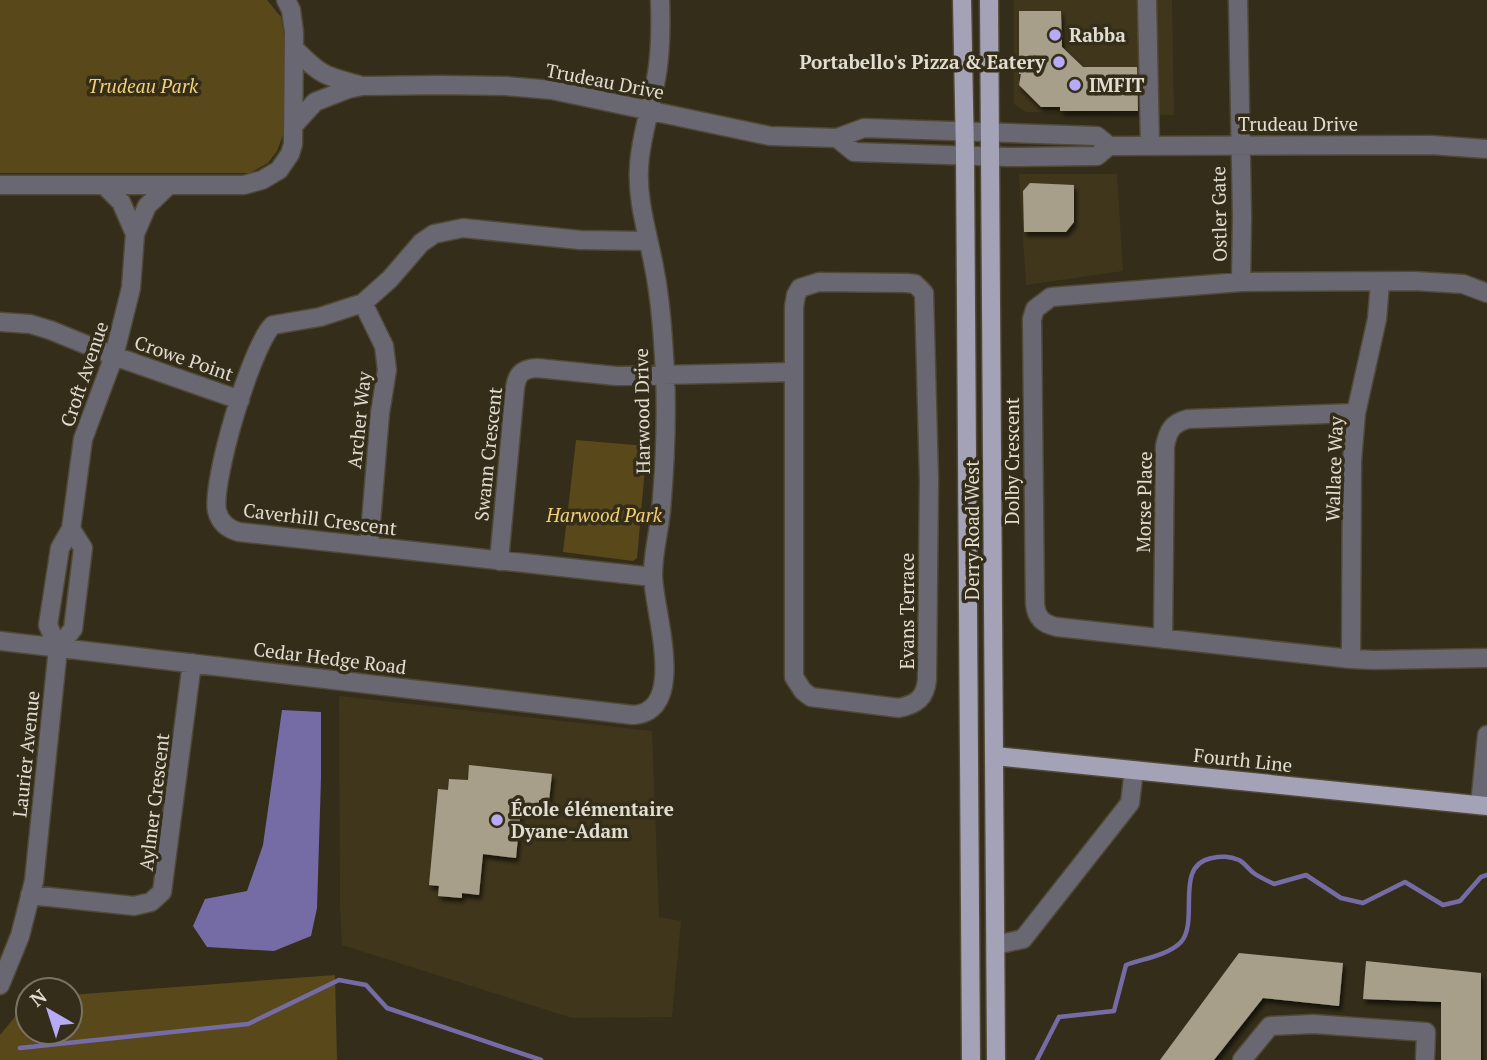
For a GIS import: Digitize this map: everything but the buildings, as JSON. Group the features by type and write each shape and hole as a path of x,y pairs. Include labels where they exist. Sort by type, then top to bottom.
{"main road":[{"name":"Derry Road West","path":"962,0 971,1060"},
{"name":"Derry Road West","path":"989,0 996,1060"},
{"name":"Fourth Line","path":"995,756 1484,806"}],"street":[{"path":"0,185 244,185 262,180 279,170 293,144 294,125 293,20 286,0"},
{"name":"Harwood Drive","path":"653,708 661,695 664,655 653,577 664,477 665,374 660,302 639,192 639,167 656,79 661,37 660,0"},
{"path":"1147,0 1150,146"},
{"name":"Ostler Gate","path":"1238,0 1241,282"},
{"name":"Trudeau Drive","path":"294,48 308,65 324,75 362,86 506,86 552,90 770,136 837,138 864,128 1097,136 1109,146 1431,145 1487,149"},
{"name":"Trudeau Drive","path":"294,125 318,101 362,86"},
{"name":"Trudeau Drive","path":"837,138 854,152 1097,156 1109,146"},
{"name":"Croft Avenue","path":"104,185 121,202 135,234"},
{"name":"Croft Avenue","path":"71,528 83,548 74,629 58,648 48,625 60,548 71,528 83,439 114,356 131,288 135,234 147,206 169,185"},
{"name":"Caverhill Crescent","path":"647,241 580,240 450,229 433,234 421,243 390,279 363,303 320,317 273,325 264,338 240,400 222,460 217,509 224,524 239,532 653,577"},
{"name":"Dolby Crescent","path":"1487,293 1463,284 1414,281 1241,282 1051,297 1035,309 1032,319 1035,613 1048,625 1351,659 1487,658"},
{"name":"Evans Terrace","path":"819,282 907,283 915,284 924,293 929,480 927,680 923,696 908,706 899,708 811,697 803,691 794,677 793,372 794,307 800,288 819,282"},
{"name":"Wallace Way","path":"1351,659 1352,461 1356,413 1377,318 1380,283"},
{"name":"Archer Way","path":"363,303 384,346 387,370 369,546"},
{"name":"Crowe Point","path":"0,322 30,324 50,330 114,356 240,400"},
{"name":"Swann Crescent","path":"499,561 515,388 521,372 537,368 616,376 665,374"},
{"path":"665,374 793,372"},
{"name":"Morse Place","path":"1163,639 1166,446 1167,434 1172,426 1188,419 1356,413"},
{"name":"Cedar Hedge Road","path":"0,641 633,715 653,708"},
{"name":"Laurier Avenue","path":"0,985 20,936 34,881 58,648"},
{"name":"Aylmer Crescent","path":"30,895 134,906 151,902 162,892 192,663"},
{"path":"1484,806 1487,735"},
{"path":"996,945 1023,939 1130,803 1134,770"},
{"path":"1242,1060 1270,1026 1313,1024 1426,1032 1425,1060"}],"shaded area":[{"path":"1014,0 1172,0 1174,115 1026,112 1014,104"},
{"path":"1019,174 1117,174 1123,271 1026,285"},
{"name":"École élémentaire Dyane-Adam","path":"339,696 652,731 659,917 681,921 672,1017 572,1018 342,945"},
{"path":"282,710 321,712 317,908 311,936 274,951 207,947 193,926 205,899 247,891 263,845"}],"green space":[{"name":"Trudeau Park","path":"0,0 267,0 281,17 284,35 285,130 277,151 268,163 250,173 0,173"},
{"name":"Harwood Park","path":"576,440 647,446 637,558 633,561 563,552"},
{"path":"335,975 337,1060 0,1060 0,1035 14,1018 14,1046 84,1046 84,994"}],"waterway":[{"path":"1037,1060 1059,1017 1114,1011 1126,965 1163,953 1181,942 1188,921 1193,871 1200,863 1212,858 1229,857 1241,861 1255,874 1274,884 1306,875 1341,898 1363,903 1405,882 1443,905 1460,901 1481,877 1487,875"},
{"path":"20,1048 248,1024 339,980 366,985 387,1008 541,1060"}],"place":[{"name":"Rabba","path":"1055,35"},
{"name":"Portabello's Pizza & Eatery","path":"1059,62"},
{"name":"IMFIT","path":"1075,85"},
{"name":"École élémentaire Dyane-Adam","path":"497,820"}]}
